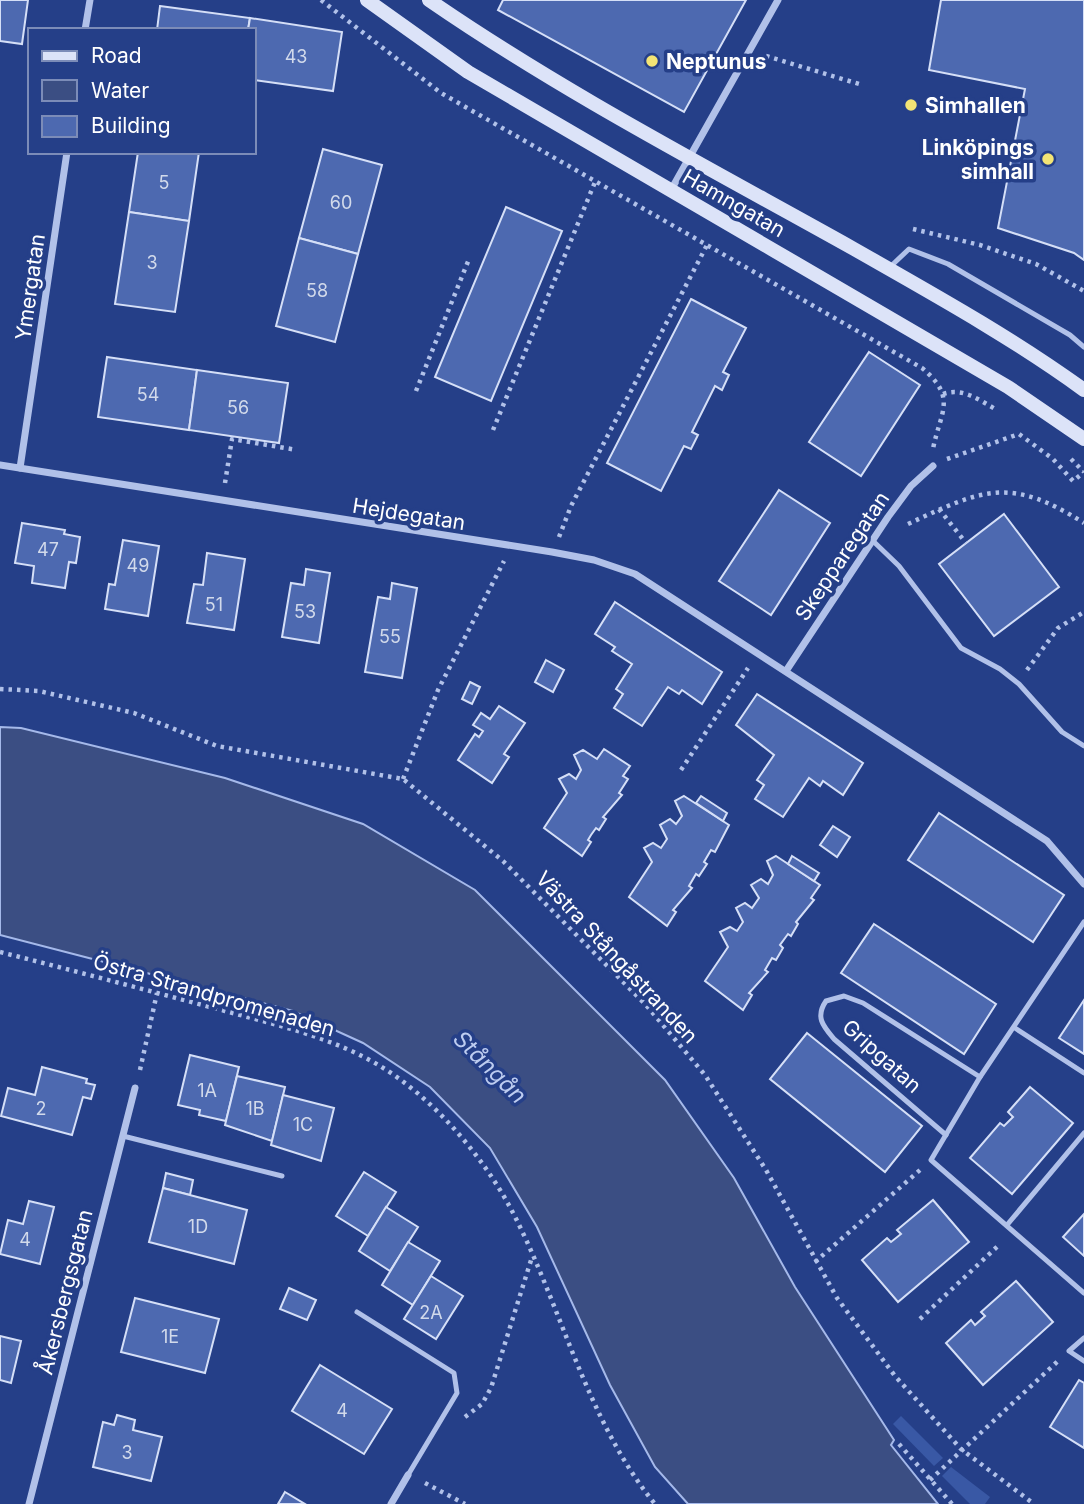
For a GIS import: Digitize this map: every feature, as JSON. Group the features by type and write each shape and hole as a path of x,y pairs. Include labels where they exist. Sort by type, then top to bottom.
{"main road":[{"name":"Hamngatan","path":"366,0 468,72 1008,387 1084,439"},
{"name":"Hamngatan","path":"429,0 488,40 689,158 982,322 1084,390"}],"street":[{"path":"85,28 90,0"},
{"path":"670,190 778,0"},
{"name":"Ymergatan","path":"20,468 67,154"},
{"name":"Hejdegatan","path":"0,465 594,560 635,574 786,671"},
{"name":"Skepparegatan","path":"786,671 888,517 911,486 933,466"},
{"path":"786,671 1047,841 1084,884"},
{"name":"Åkersbergsgatan","path":"29,1504 135,1088"},
{"path":"391,1504 408,1475"}],"lane":[{"path":"888,268 909,249 948,264 1070,335 1084,347"},
{"path":"872,540 899,566 961,648 1000,669 1019,684 1062,732 1084,746"},
{"path":"1084,922 980,1077 931,1160 1084,1293"},
{"name":"Gripgatan","path":"946,1135 834,1040 821,1023 820,1010 826,1001 844,996 863,1003 980,1077"},
{"path":"1015,1028 1084,1073"},
{"path":"1007,1226 1084,1133"},
{"path":"123,1136 282,1176"},
{"path":"357,1312 454,1373 457,1393 408,1475"},
{"path":"1084,1338 1069,1351 1084,1361"}],"path":[{"path":"321,0 441,93 922,368 934,378 943,394 945,411 933,446 933,466 980,446 1019,434 1053,459 1073,481 1084,472"},
{"path":"750,50 859,84"},
{"path":"493,430 595,182"},
{"path":"913,229 980,245 1036,264 1084,291"},
{"path":"552,552 571,506 707,245"},
{"path":"416,391 469,259"},
{"path":"223,502 232,439 297,450"},
{"path":"888,517 907,525 979,494 1007,491 1043,500 1084,523"},
{"path":"939,509 966,543"},
{"path":"403,779 438,690 511,547"},
{"path":"1019,684 1032,659 1058,628 1084,612"},
{"path":"681,770 758,653"},
{"name":"Västra Stångåstranden","path":"0,689 39,691 134,713 217,746 403,779 512,870 646,1005 705,1075 766,1170 837,1298 895,1376 961,1449 1034,1504"},
{"name":"Östra Strandpromenaden","path":"0,952 317,1038 380,1066 440,1114 476,1154 511,1210 592,1395 638,1483 655,1504"},
{"path":"135,1088 157,993"},
{"path":"815,1262 931,1160"},
{"path":"920,1319 1014,1231"},
{"path":"438,1425 452,1424 467,1416 482,1404 491,1388 532,1257"},
{"path":"930,1480 1069,1351"},
{"path":"899,1444 952,1504"},
{"path":"408,1475 465,1504"}],"shaded area":[{"path":"901,1416 943,1458 934,1466 893,1424"},
{"path":"951,1467 990,1497 985,1504 970,1504 942,1476"}],"water":[{"name":"Stångån","path":"0,727 21,728 225,778 363,824 475,890 665,1080 734,1178 795,1287 894,1440 891,1445 938,1504 688,1504 655,1467 610,1385 537,1227 490,1148 430,1087 363,1043 293,1011 0,935"}],"building":[{"path":"0,0 28,0 22,44 0,41"},
{"name":"Neptunus","path":"503,0 746,0 684,112 498,10"},
{"name":"Linköpings simhall","path":"941,0 1084,0 1084,260 1074,253 998,228 1025,89 929,70"},
{"path":"160,6 250,18 248,28 157,28"},
{"path":"250,18 342,32 333,91 256,80 256,28 248,28"},
{"path":"323,149 382,165 358,254 299,238"},
{"path":"138,154 199,154 189,221 129,212"},
{"path":"506,207 562,231 491,401 435,377"},
{"path":"129,212 189,221 175,312 115,304"},
{"path":"299,238 358,254 335,342 276,326"},
{"path":"691,299 746,328 723,372 729,375 722,390 715,386 692,432 698,435 691,449 684,446 661,491 607,463"},
{"path":"869,352 920,385 861,476 809,442"},
{"path":"107,357 197,370 189,430 98,417"},
{"path":"197,370 288,383 279,443 189,430"},
{"path":"779,490 830,523 771,615 719,581"},
{"path":"1004,514 1059,587 994,636 939,564"},
{"path":"22,523 65,530 64,534 80,537 76,563 69,562 65,588 32,583 34,566 15,563"},
{"path":"123,540 159,546 148,616 105,609 109,584 115,585"},
{"path":"207,553 245,559 234,630 187,623 194,584 203,585"},
{"path":"306,569 330,573 319,643 282,637 291,583 304,585"},
{"path":"392,583 417,588 402,678 365,672 378,597 390,599"},
{"path":"615,602 722,672 702,704 682,690 679,694 668,687 642,726 614,708 623,694 616,689 632,664 612,651 615,647 595,634"},
{"path":"546,660 564,670 553,692 535,682"},
{"path":"470,682 480,687 472,704 462,699"},
{"path":"757,694 863,763 843,795 823,781 820,786 809,778 783,817 755,799 764,785 757,780 774,755 736,725"},
{"path":"499,706 525,723 504,754 509,757 492,783 458,760 475,734 479,737 483,731 473,725 481,713 490,719"},
{"path":"604,749 630,766 623,776 628,779 619,793 622,795 603,817 606,819 599,830 596,828 588,840 591,842 582,856 544,828 567,793 559,779 569,774 576,779 581,770 574,755 583,750 597,759"},
{"path":"684,796 729,825 715,852 711,850 704,862 707,864 699,876 696,874 689,886 692,888 673,910 676,912 667,926 629,897 652,862 644,848 653,843 661,848 667,839 660,825 670,819 676,824 682,816 675,801"},
{"path":"701,796 727,813 723,821 696,803"},
{"path":"939,813 1064,895 1033,942 908,860"},
{"path":"833,826 850,837 837,857 820,845"},
{"path":"776,856 820,885 811,898 814,900 796,922 798,924 791,936 788,934 780,945 783,948 776,960 772,958 765,970 768,972 749,993 752,995 743,1010 705,981 728,947 720,932 730,927 737,931 743,922 736,908 745,903 752,908 759,898 751,885 761,879 768,884 773,875 767,861"},
{"path":"792,856 819,873 814,881 788,864"},
{"path":"874,924 996,1004 964,1054 841,973"},
{"path":"1084,1000 1084,1054 1059,1038"},
{"path":"807,1033 922,1126 885,1172 770,1079"},
{"path":"190,1055 239,1067 226,1121 199,1115 200,1110 178,1105"},
{"path":"42,1067 87,1079 86,1083 95,1085 91,1099 83,1097 72,1135 1,1116 8,1088 35,1095"},
{"path":"237,1076 285,1087 272,1141 225,1125"},
{"path":"1030,1087 1073,1123 1012,1194 970,1158 1000,1123 1004,1126 1013,1117 1008,1112"},
{"path":"283,1095 334,1108 321,1161 271,1145"},
{"path":"364,1172 396,1192 368,1236 336,1216"},
{"path":"166,1173 193,1180 190,1195 163,1188"},
{"path":"163,1188 247,1210 234,1264 149,1242"},
{"path":"933,1200 969,1242 898,1302 862,1260 887,1238 891,1242 901,1234 897,1230"},
{"path":"29,1201 54,1207 40,1264 0,1254 8,1220 23,1224"},
{"path":"386,1207 418,1227 390,1271 359,1251"},
{"path":"1084,1214 1084,1256 1063,1237"},
{"path":"408,1242 440,1261 413,1305 382,1285"},
{"path":"431,1276 463,1296 436,1339 404,1319"},
{"path":"1016,1281 1053,1322 983,1385 946,1343 971,1320 975,1325 985,1316 981,1312"},
{"path":"289,1288 316,1300 307,1320 280,1309"},
{"path":"135,1298 219,1319 205,1373 121,1352"},
{"path":"0,1336 21,1341 11,1383 0,1380"},
{"path":"320,1365 392,1409 364,1454 292,1411"},
{"path":"1079,1380 1084,1383 1084,1448 1050,1427"},
{"path":"117,1415 135,1420 133,1430 162,1437 151,1481 93,1467 103,1422 114,1425"},
{"path":"285,1492 305,1504 278,1504"}],"place":[{"name":"Neptunus","path":"652,61"},
{"name":"Simhallen","path":"911,105"},
{"name":"Linköpings simhall","path":"1048,159"}]}
